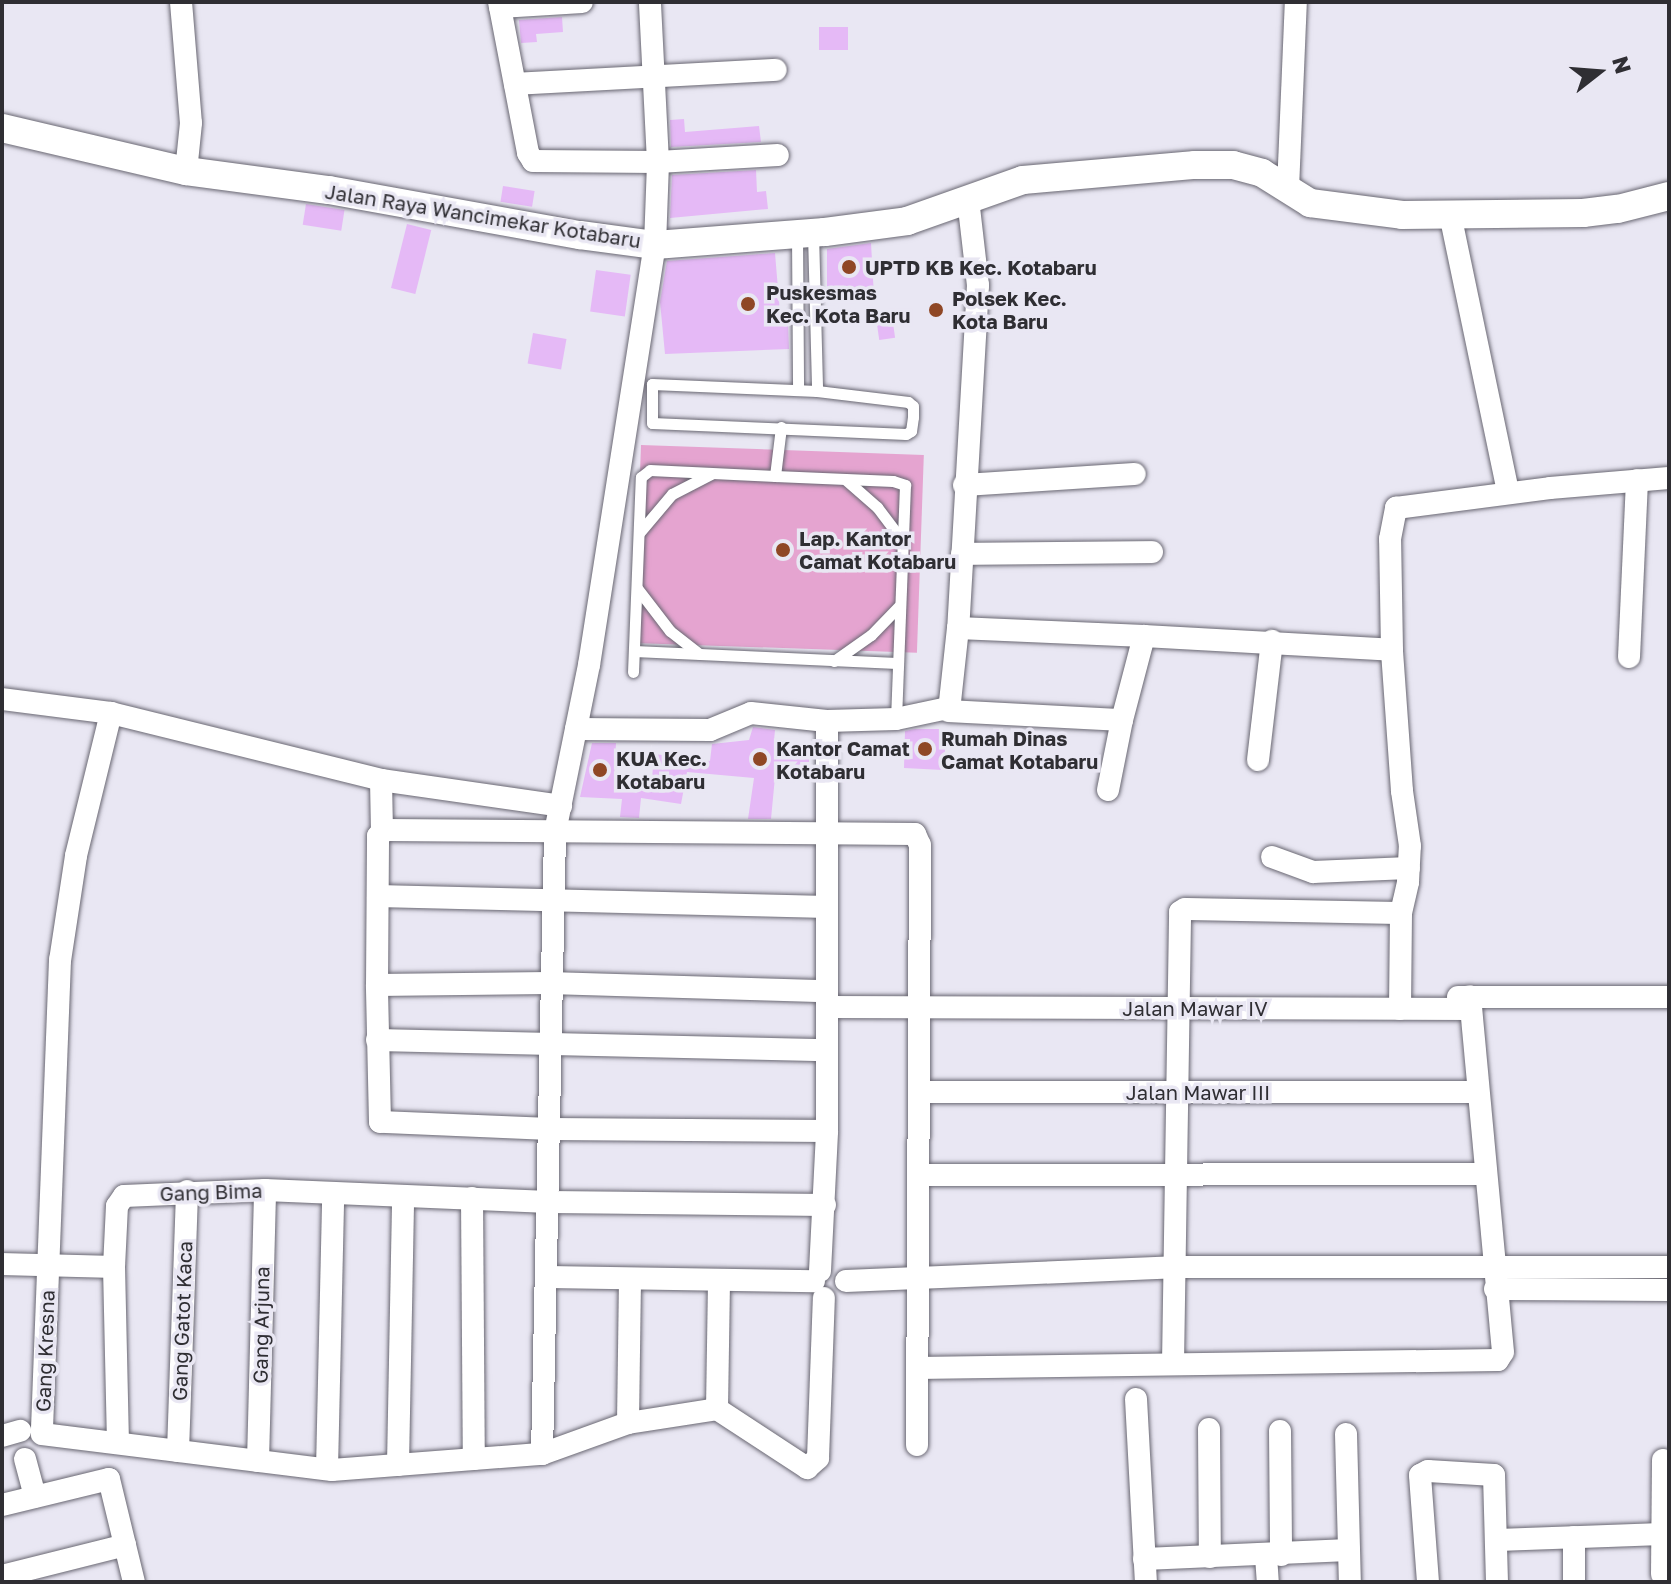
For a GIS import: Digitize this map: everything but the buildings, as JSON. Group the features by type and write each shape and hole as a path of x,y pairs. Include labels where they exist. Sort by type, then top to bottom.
{"street":[{"path":"181,2 191,123 186,171"},
{"path":"582,2 500,5 528,153 533,161 658,162 778,155"},
{"path":"542,1454 548,1277 549,983 555,832 576,729 655,245 658,162 650,2"},
{"path":"1288,189 1296,2"},
{"path":"515,84 776,70"},
{"name":"Jalan Raya Wancimekar Kotabaru","path":"2,128 186,171 329,190 580,235 655,245 907,221 1023,180 1058,174 1195,165 1233,165 1262,173 1310,203 1402,215 1583,213 1618,209 1669,196"},
{"path":"968,199 978,285 958,628 948,708 952,713 1122,720"},
{"path":"1450,214 1508,492"},
{"path":"964,485 1135,474"},
{"path":"1400,1001 1401,913 1409,868 1392,650 1390,539 1396,508 1508,492 1669,478"},
{"path":"1629,657 1637,480"},
{"path":"962,554 1152,552"},
{"path":"958,628 1272,641 1340,650 1392,650"},
{"path":"1108,790 1144,636"},
{"path":"1258,760 1272,641"},
{"path":"2,699 111,713 381,780 561,806"},
{"path":"576,729 710,730 751,713 827,721 896,719 948,708"},
{"name":"Gang Kresna","path":"21,1434 47,1267 60,960 76,856 111,713"},
{"path":"21,1434 327,1469 542,1454 628,1423 717,1409 775,1444 802,1467 812,1465 818,1458 819,1284 827,1131 827,721"},
{"path":"381,780 377,985 380,1122 550,1129 827,1131"},
{"path":"382,832 915,834 918,839 919,1007 917,1445"},
{"path":"1272,857 1313,872 1409,868"},
{"path":"378,896 827,907"},
{"path":"1173,1364 1177,920 1185,909 1401,913"},
{"name":"Jalan Mawar IV","path":"377,985 549,983 919,1007 1177,1008 1669,997"},
{"path":"917,1368 1498,1360 1503,1352 1470,1003"},
{"path":"377,1040 826,1050"},
{"name":"Jalan Mawar III","path":"919,1092 1478,1092"},
{"path":"918,1175 1485,1174"},
{"name":"Gang Bima","path":"118,1443 114,1267 119,1199 124,1196 265,1190 549,1202 825,1205"},
{"name":"Gang Arjuna","path":"258,1461 265,1190"},
{"name":"Gang Gatot Kaca","path":"178,1451 187,1191"},
{"path":"327,1469 333,1195"},
{"path":"398,1465 403,1197"},
{"path":"472,1198 474,1459"},
{"path":"2,1264 114,1267"},
{"path":"819,1284 830,1268 841,1271 846,1281 1174,1267 1494,1278 1669,1290"},
{"path":"1494,1278 1669,1267"},
{"path":"548,1277 819,1284"},
{"path":"628,1423 630,1280"},
{"path":"717,1409 719,1281"},
{"path":"1136,1399 1146,1582"},
{"path":"1209,1429 1210,1557"},
{"path":"1268,1582 1274,1555 1280,1431"},
{"path":"1346,1434 1350,1582"},
{"path":"25,1459 35,1497"},
{"path":"1662,1574 1663,1460"},
{"path":"1428,1582 1420,1475 1423,1472 1494,1475 1497,1582"},
{"path":"2,1505 109,1479 134,1582"},
{"path":"1498,1540 1662,1534"},
{"path":"1574,1537 1574,1582"},
{"path":"2,1576 125,1545"},
{"path":"1144,1559 1349,1550"}],"lane":[{"path":"798,390 805,233"},
{"path":"805,233 817,391"},
{"path":"650,386 798,390 910,402 911,431 906,434 651,423 650,386"},
{"path":"775,476 781,427"},
{"path":"633,672 641,477 646,471 901,481 905,485 896,719"},
{"path":"639,534 672,494 715,473"},
{"path":"844,478 877,507 902,540"},
{"path":"636,588 670,631 699,654"},
{"path":"834,661 871,635 899,606"},
{"path":"634,651 897,663"}],"shaded area":[{"name":"Lap. Kantor Camat Kotabaru","path":"641,445 924,455 917,653 634,643"}],"place":[{"name":"UPTD KB Kec. Kotabaru","path":"849,267"},
{"name":"Puskesmas Kec. Kota Baru","path":"748,304"},
{"name":"Polsek Kec. Kota Baru","path":"936,310"},
{"name":"Lap. Kantor Camat Kotabaru","path":"783,550"},
{"name":"Rumah Dinas Camat Kotabaru","path":"925,749"},
{"name":"Kantor Camat Kotabaru","path":"760,759"},
{"name":"KUA Kec. Kotabaru","path":"600,770"}]}
